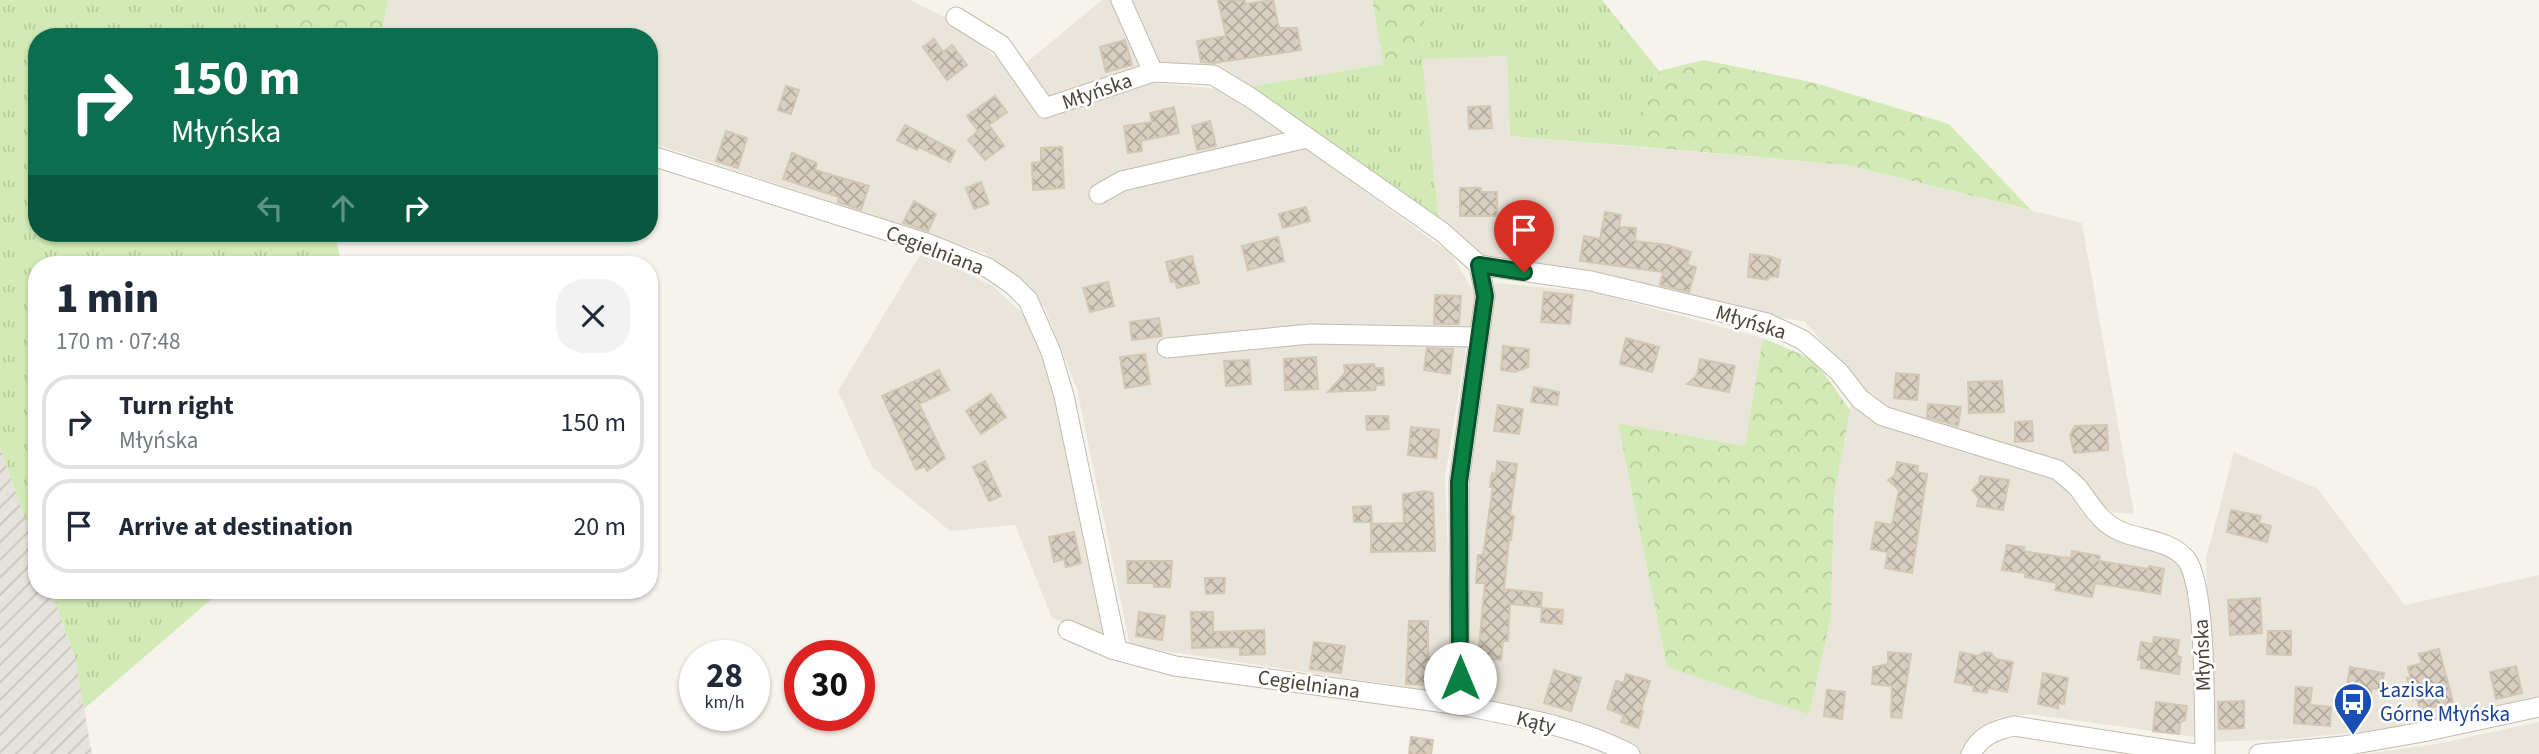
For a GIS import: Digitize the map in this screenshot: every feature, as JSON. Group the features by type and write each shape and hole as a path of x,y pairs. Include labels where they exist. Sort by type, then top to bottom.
{"street":[{"name":"Młyńska","path":"1121,0 1153,72"},
{"name":"Młyńska","path":"956,17 1001,45 1045,108 1153,72 1213,75 1442,232 1479,265 1591,281 1767,323 1803,340 1839,372 1860,399 1883,416 2058,470 2076,486 2099,518 2120,531 2168,546 2186,559 2195,579 2200,606 2205,754"},
{"path":"1098,194 1122,181 1307,138"},
{"name":"Cegielniana","path":"658,158 929,244 988,268 1013,285 1028,300 1051,352 1064,396 1117,650"},
{"path":"1460,705 1459,482 1485,296 1479,265"},
{"path":"1167,348 1310,334 1479,337"},
{"name":"Cegielniana","path":"1069,630 1117,650 1175,666 1460,705"},
{"name":"Kąty","path":"1460,705 1542,722 1605,741 1630,754"},
{"path":"2259,754 2343,746 2539,707"},
{"path":"1971,754 1975,745 1987,734 2014,726 2195,754"}],"shaded area":[{"path":"388,0 910,0 947,18 993,55 1021,67 1102,0 1113,0 1153,83 1219,89 1288,135 1451,254 1475,294 1445,476 1453,694 1130,646 1077,389 1044,306 985,253 658,145 658,28 383,28"},
{"path":"1129,0 1372,0 1384,66 1248,87 1158,64"},
{"path":"1507,56 1510,136 1847,165 2082,223 2134,514 2111,512 2058,463 1885,410 1862,388 1805,322 1478,256 1439,223 1421,58"},
{"path":"920,255 947,264 993,286 1023,314 1045,366 1065,436 1105,636 1052,618 1015,525 950,531 872,467 838,391"},
{"path":"1495,283 1593,292 1763,338 1745,446 1618,423 1667,667 1809,713 1831,617 1834,496 1852,396 2052,473 2092,525 2177,550 2200,608 2203,738 2028,714 1997,718 1973,738 1965,754 1637,754 1480,703 1469,689 1467,499 1473,432"},
{"path":"0,448 28,526 28,599 54,599 76,661 92,754 0,754"},
{"path":"2234,452 2318,489 2405,605 2539,575 2539,696 2398,728 2290,739 2211,742 2206,558"},
{"path":"2539,722 2539,754 2365,754 2437,744"}],"green space":[{"path":"0,0 262,0 281,28 28,28 28,242 337,242 339,256 28,256 28,526 0,448"},
{"path":"262,0 388,0 383,28 281,28"},
{"path":"1372,0 1427,0 1421,58 1384,66"},
{"path":"1427,0 1602,0 1659,71 1632,146 1510,136 1507,56 1422,59 1439,223 1248,87 1421,58"},
{"path":"1704,60 1815,83 1949,124 2031,210 1847,165 1632,146 1659,71"},
{"path":"1763,338 1814,360 1850,410 1834,496 1831,617 1809,714 1667,667 1618,423 1745,446"},
{"path":"54,599 212,599 84,709 76,661"}],"building":[{"path":"1218,0 1245,0 1245,4 1273,0 1279,28 1297,28 1301,50 1214,63 1201,62 1197,41 1226,36"},
{"path":"934,39 943,52 952,45 967,65 947,80 923,47"},
{"path":"1125,40 1132,65 1106,72 1100,47"},
{"path":"786,86 799,90 791,114 778,110"},
{"path":"995,96 1007,112 989,125 1004,146 985,160 968,140 978,131 967,116"},
{"path":"1490,106 1492,128 1469,129 1468,107"},
{"path":"1174,107 1179,133 1141,141 1142,151 1128,153 1124,126 1152,122 1150,113"},
{"path":"1210,121 1216,146 1197,150 1192,126"},
{"path":"905,125 955,151 950,162 897,140"},
{"path":"726,131 747,138 738,168 716,161"},
{"path":"1062,147 1064,188 1033,190 1032,163 1041,162 1041,148"},
{"path":"792,153 817,163 815,170 869,186 861,210 838,202 839,197 783,179"},
{"path":"981,182 989,204 974,209 966,188"},
{"path":"1460,188 1481,188 1481,192 1497,192 1497,216 1460,216"},
{"path":"914,201 936,214 928,231 903,223"},
{"path":"1306,207 1310,221 1283,228 1279,214"},
{"path":"1605,212 1621,215 1619,227 1636,228 1635,241 1667,245 1691,252 1687,265 1696,267 1689,292 1660,285 1663,272 1580,261 1584,236 1600,239"},
{"path":"1278,237 1284,261 1248,270 1242,246"},
{"path":"1750,254 1780,260 1778,277 1769,276 1768,280 1748,277"},
{"path":"1192,256 1199,283 1177,288 1175,281 1171,282 1166,262"},
{"path":"1108,282 1114,306 1090,312 1083,288"},
{"path":"1544,292 1573,295 1570,324 1541,322"},
{"path":"1435,295 1461,296 1459,324 1434,324"},
{"path":"1159,318 1162,336 1132,340 1130,322"},
{"path":"1626,338 1659,347 1652,372 1620,364"},
{"path":"1503,346 1529,349 1528,367 1515,372 1501,370"},
{"path":"1427,348 1453,349 1450,374 1424,370"},
{"path":"1145,354 1150,384 1125,388 1120,357"},
{"path":"1316,357 1318,389 1285,390 1284,359"},
{"path":"1700,359 1735,366 1729,392 1687,384 1697,375"},
{"path":"1249,360 1251,384 1226,386 1224,361"},
{"path":"1374,364 1375,368 1383,368 1384,385 1376,385 1375,390 1328,392 1345,373 1344,365"},
{"path":"939,370 949,390 919,404 945,458 927,471 925,466 916,470 882,396"},
{"path":"1896,373 1919,375 1917,400 1894,398"},
{"path":"2002,381 2004,412 1969,413 1968,382"},
{"path":"1534,387 1559,392 1557,405 1531,402"},
{"path":"991,394 1006,417 981,434 966,411"},
{"path":"1928,404 1961,407 1958,426 1927,417"},
{"path":"1498,405 1523,409 1519,434 1494,431"},
{"path":"1366,416 1388,416 1389,429 1367,430"},
{"path":"2032,421 2033,441 2015,442 2015,422"},
{"path":"2107,425 2108,450 2074,453 2070,435 2075,426"},
{"path":"1411,427 1439,430 1436,458 1408,455"},
{"path":"985,461 1001,496 989,501 973,467"},
{"path":"1497,461 1517,464 1510,515 1514,516 1504,589 1542,593 1541,607 1510,604 1508,641 1503,641 1501,660 1478,657 1485,583 1476,583 1478,555 1483,555 1493,487 1490,487 1492,473 1496,474"},
{"path":"1897,462 1918,466 1917,472 1927,474 1912,573 1885,568 1888,552 1871,549 1876,522 1892,525 1899,490 1888,480 1895,475"},
{"path":"1980,476 2009,480 2003,510 1977,506 1979,498 1972,490 1979,483"},
{"path":"1426,491 1433,493 1435,551 1371,552 1371,524 1404,523 1403,494"},
{"path":"1371,506 1372,522 1354,522 1353,507"},
{"path":"2231,510 2261,516 2259,523 2271,526 2267,542 2227,532"},
{"path":"1074,532 1081,563 1066,567 1064,559 1054,562 1049,537"},
{"path":"2007,545 2024,547 2023,551 2071,558 2072,551 2100,556 2099,561 2164,569 2160,594 2095,583 2092,597 2055,590 2057,583 2025,577 2025,573 2002,570"},
{"path":"1127,561 1172,561 1170,587 1154,587 1154,583 1128,583"},
{"path":"1205,578 1225,578 1224,593 1206,594"},
{"path":"2260,598 2262,633 2230,635 2228,600"},
{"path":"1542,608 1563,610 1562,624 1541,622"},
{"path":"1139,612 1165,616 1162,640 1136,636"},
{"path":"1191,612 1213,612 1213,632 1264,630 1265,654 1240,655 1240,647 1192,648"},
{"path":"1409,621 1428,621 1428,657 1435,657 1434,685 1406,684"},
{"path":"2268,631 2291,631 2291,655 2267,654"},
{"path":"2154,637 2179,640 2179,674 2141,668 2142,660 2138,660 2141,642 2153,644"},
{"path":"1314,642 1345,646 1341,673 1310,669"},
{"path":"2439,649 2453,702 2420,710 2417,698 2413,699 2407,678 2411,679 2408,667 2422,663 2419,654"},
{"path":"1888,652 1911,654 1901,718 1891,717 1892,686 1872,684 1873,667 1888,664"},
{"path":"1960,652 1978,656 1984,652 1991,653 1996,659 2013,662 2007,692 1988,688 1987,693 1973,691 1974,686 1955,682"},
{"path":"2516,666 2522,693 2496,699 2490,672"},
{"path":"2350,667 2384,673 2381,690 2372,688 2371,696 2346,692"},
{"path":"1554,670 1581,678 1571,711 1544,703"},
{"path":"2043,673 2068,678 2064,704 2058,703 2058,708 2038,704"},
{"path":"1626,674 1650,681 1638,728 1621,722 1624,715 1607,709 1616,681 1624,683"},
{"path":"2296,687 2312,688 2310,705 2331,707 2330,726 2294,723"},
{"path":"1827,690 1845,692 1842,719 1824,716"},
{"path":"2244,701 2244,728 2219,729 2218,702"},
{"path":"2156,702 2187,706 2179,734 2153,731"},
{"path":"1411,737 1433,740 1431,754 1409,754"}],"place":[{"name":"Łaziska Górne Młyńska","path":"2353,736"}],"route":[{"path":"1460,678 1459,482 1485,296 1479,265 1524,272"}]}
